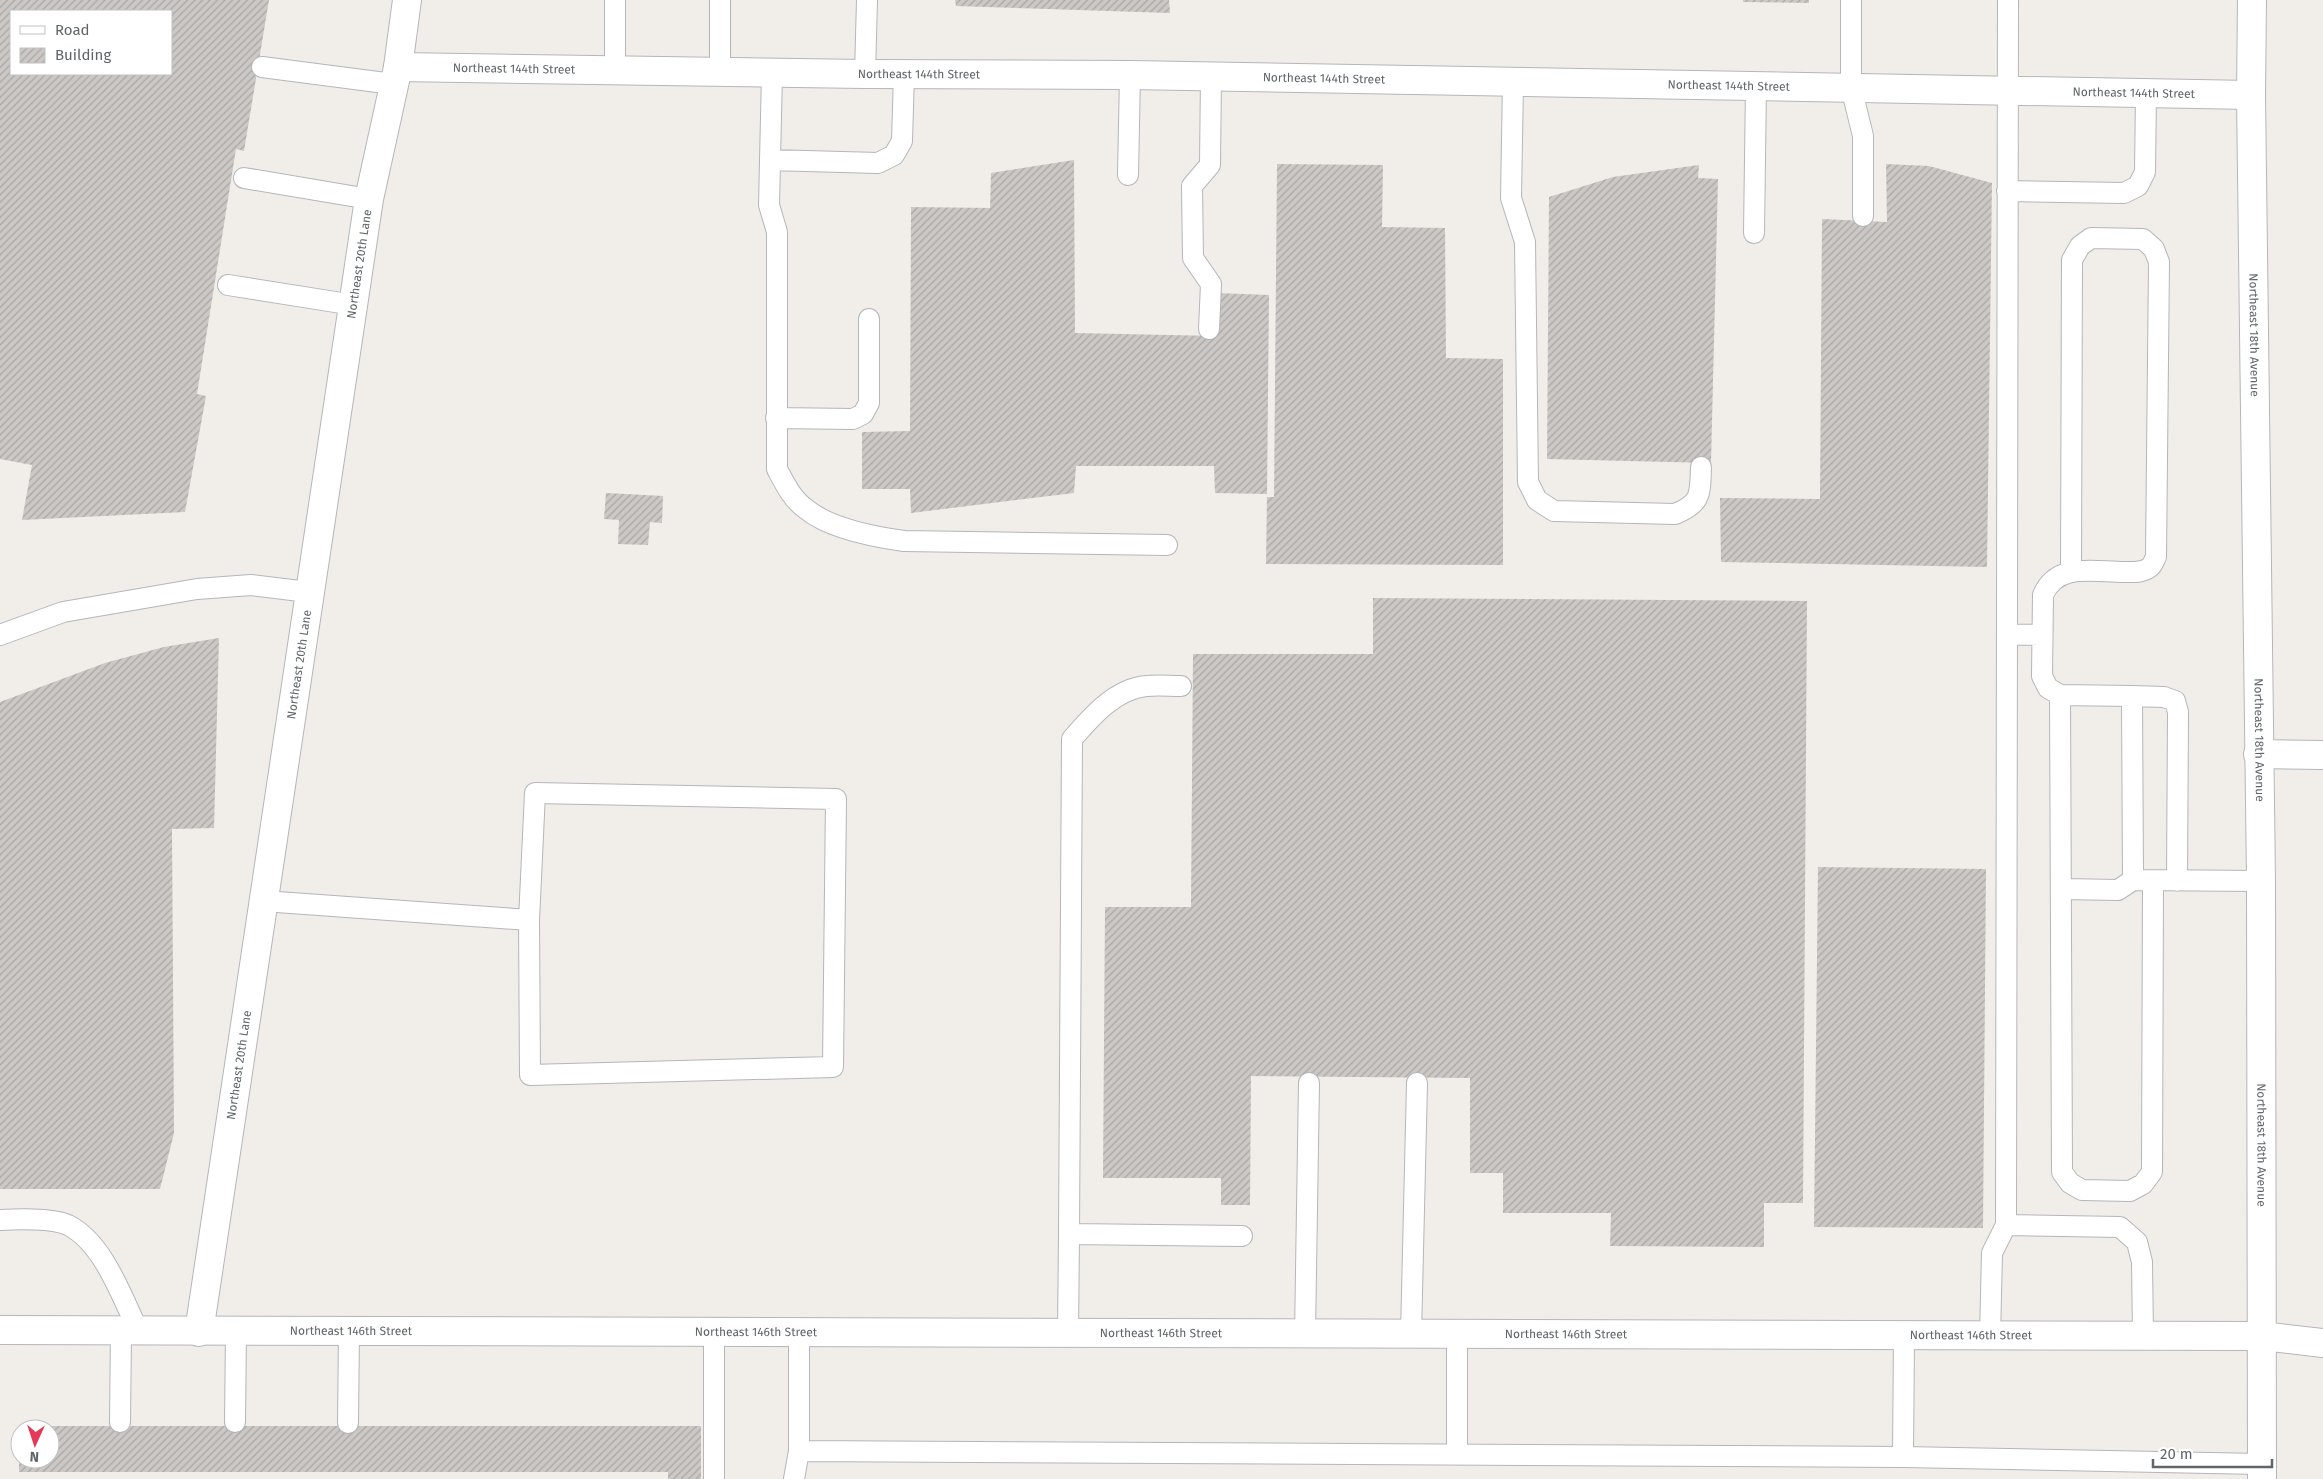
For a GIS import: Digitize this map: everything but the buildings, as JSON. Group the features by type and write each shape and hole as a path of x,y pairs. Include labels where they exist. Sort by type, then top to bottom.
{"street":[{"name":"Northeast 20th Lane","path":"199,1332 308,592 369,199 395,76 407,0"},
{"name":"Northeast 18th Avenue","path":"2252,0 2251,94 2261,881 2262,1472"},
{"name":"Northeast 144th Street","path":"395,76 615,69 772,73 1211,76 2251,94"},
{"path":"2258,754 2323,755"},
{"name":"Northeast 146th Street","path":"0,1330 1457,1336 2262,1336 2323,1343"}],"lane":[{"path":"615,0 615,69"},
{"path":"720,0 720,71"},
{"path":"866,74 867,0"},
{"path":"1851,0 1851,88 1863,136 1863,216"},
{"path":"1990,1336 1992,1253 2006,1225 2008,0"},
{"path":"262,67 395,76"},
{"path":"772,73 769,204 777,232 777,469 789,492 806,510 827,521 874,536 904,541 1167,544"},
{"path":"770,160 878,163 894,155 902,141 904,74"},
{"path":"1128,175 1130,75"},
{"path":"1209,329 1211,284 1193,258 1192,186 1210,165 1211,76"},
{"path":"1513,82 1511,198 1525,242 1528,482 1537,500 1554,511 1675,514 1691,508 1700,495 1701,468"},
{"path":"1754,233 1756,86"},
{"path":"2007,191 2124,193 2138,186 2145,172 2146,92"},
{"path":"244,178 369,199"},
{"path":"2071,572 2072,260 2080,246 2091,238 2143,239 2154,249 2159,262 2156,557 2150,567 2139,572 2071,572 2058,575 2048,584 2043,595 2042,676 2048,688 2060,695 2164,697 2175,701 2178,712 2177,881"},
{"path":"228,284 354,305"},
{"path":"776,418 853,419 863,414 868,403 869,319"},
{"path":"0,635 63,612 197,589 251,585 308,592"},
{"path":"2007,634 2042,635"},
{"path":"1068,1334 1072,739 1091,717 1115,697 1144,686 1181,686"},
{"path":"2060,695 2063,889 2062,1172 2070,1183 2082,1190 2130,1191 2143,1184 2152,1172 2153,882"},
{"path":"2132,696 2133,880"},
{"path":"535,793 836,799 832,1067 530,1075 530,920 535,793"},
{"path":"2063,889 2118,890 2133,880 2153,882 2261,881"},
{"path":"263,901 530,920"},
{"path":"1305,1335 1309,1083"},
{"path":"1411,1335 1417,1083"},
{"path":"0,1220 24,1218 67,1224 82,1235 104,1259 130,1332 120,1422"},
{"path":"2006,1225 2120,1228 2125,1232 2137,1242 2142,1262 2143,1336"},
{"path":"1069,1234 1242,1236"},
{"path":"235,1422 236,1332"},
{"path":"348,1423 349,1332"},
{"path":"714,1333 714,1479"},
{"path":"794,1479 799,1451 800,1333"},
{"path":"1457,1336 1457,1454"},
{"path":"1903,1457 1904,1336"},
{"path":"799,1451 1903,1457 2150,1471 2262,1472"}]}
